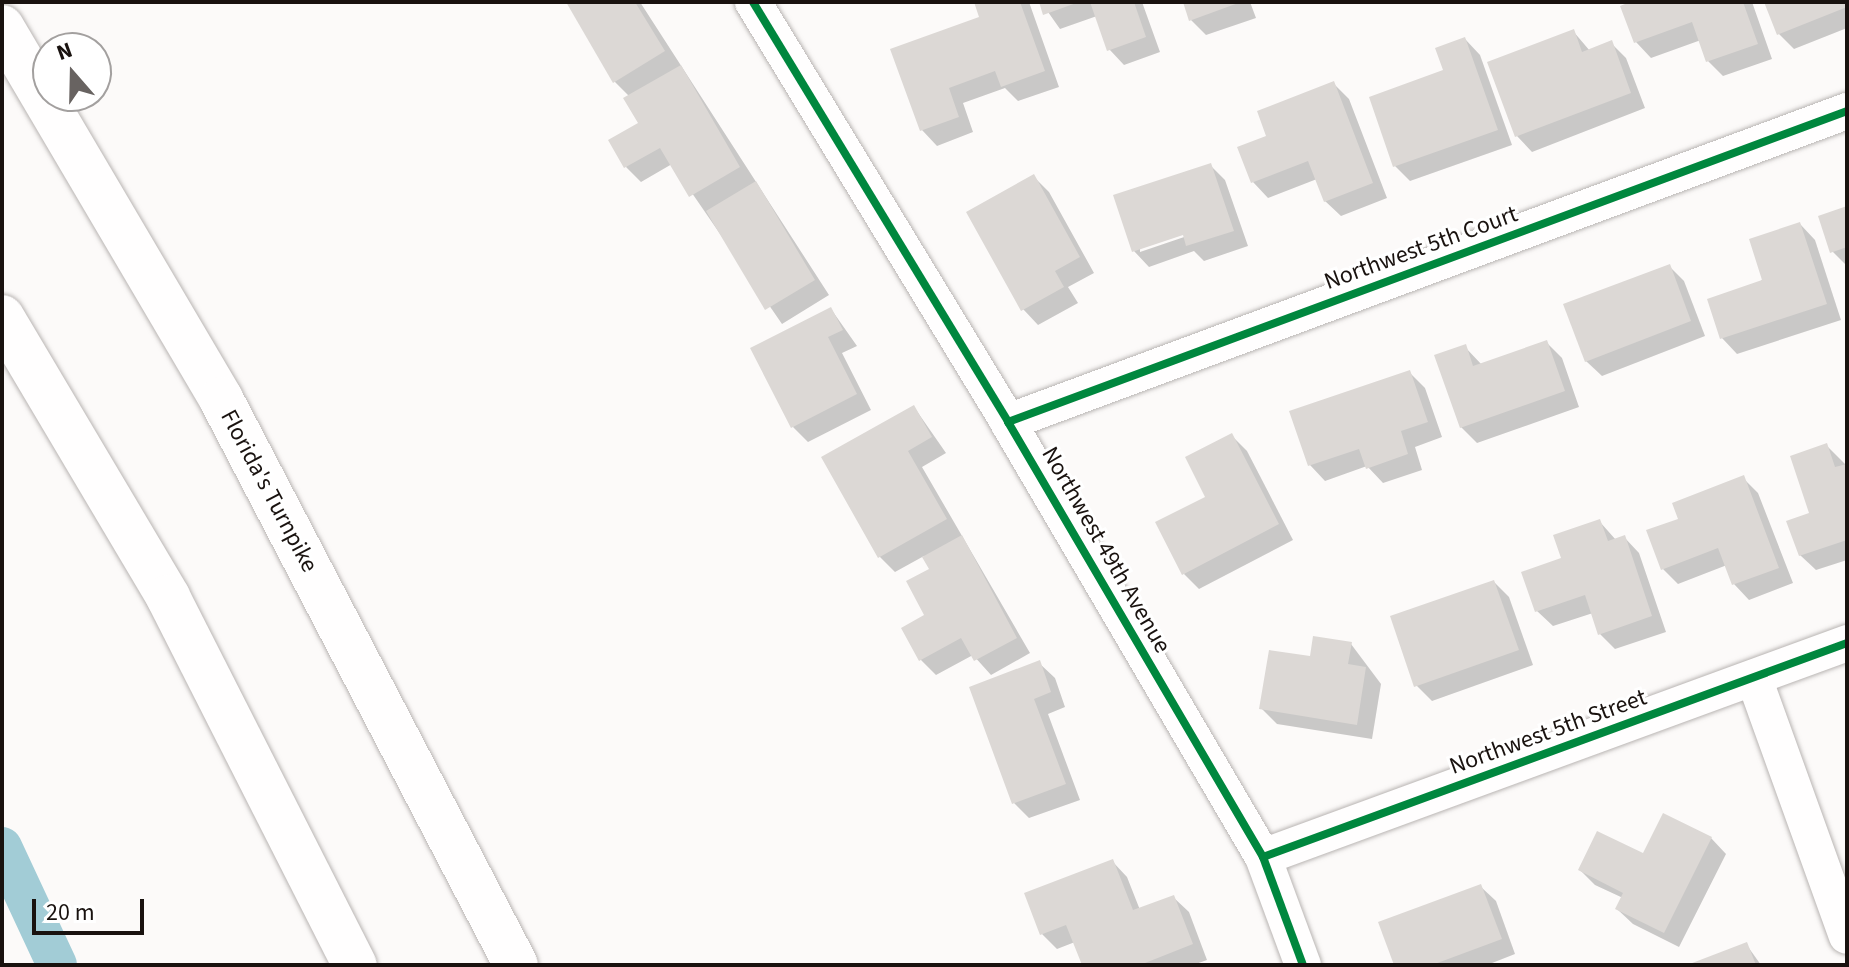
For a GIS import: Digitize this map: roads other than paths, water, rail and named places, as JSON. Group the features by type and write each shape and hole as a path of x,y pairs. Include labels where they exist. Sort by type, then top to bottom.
{"highway":[{"name":"Florida's Turnpike","path":"2,27 221,399 516,965"},
{"path":"2,317 168,597 355,965"}],"street":[{"name":"Northwest 49th Avenue","path":"753,2 1008,422 1263,857 1303,965"},
{"name":"Northwest 5th Court","path":"1008,422 1847,111"},
{"name":"Northwest 5th Street","path":"1263,857 1847,643"},
{"path":"1754,678 1847,936"}],"waterway":[{"path":"2,847 57,965"}]}
